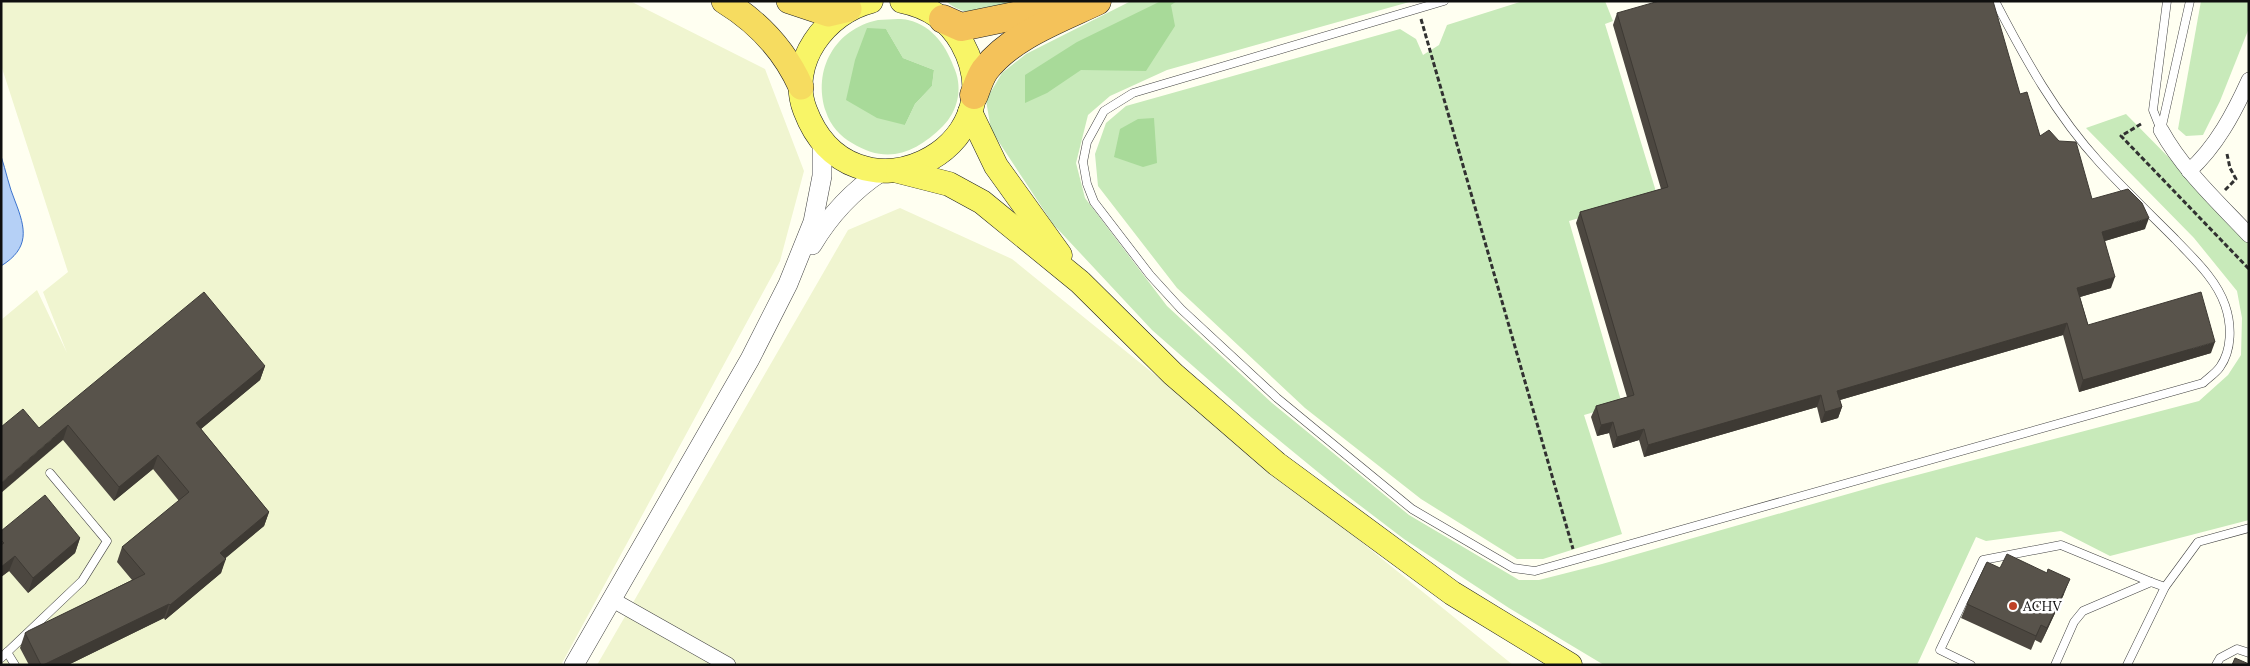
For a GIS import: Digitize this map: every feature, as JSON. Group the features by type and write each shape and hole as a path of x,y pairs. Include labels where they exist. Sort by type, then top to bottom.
{"highway":[{"path":"724,1 769,37 794,72 801,87"},
{"path":"789,1 828,14 860,5"},
{"path":"937,11 961,27 1021,15 1062,1"},
{"path":"972,103 984,71 1005,49 1057,20 1097,1"}],"main road":[{"path":"889,172 922,165 943,152 959,134 972,103 973,74 968,54 958,35 937,11 902,1"},
{"path":"860,5 829,22 814,41 805,63 801,87 804,106 811,125 822,142 838,157 858,167 949,184 982,202 1080,282 1173,374 1277,464 1452,593 1570,665"},
{"path":"972,103 996,166 1080,282"}],"street":[{"path":"2189,171 2200,162 2234,113 2249,80"},
{"path":"2161,130 2173,152 2249,235"},
{"path":"788,284 813,222 822,176 822,142"},
{"path":"574,665 750,359 788,284 823,227 850,195 889,172"},
{"path":"611,599 728,665"}],"lane":[{"path":"1444,1 1133,92 1104,111 1087,142 1083,162 1087,184 1094,202 1150,275 1181,309 1277,398 1412,509 1513,568 1535,571 2203,383 2220,368 2229,349 2230,327 2225,305 2216,288 2202,267 2101,164 2070,128 2026,62 1996,1"},
{"path":"2161,130 2153,110 2167,1"},
{"path":"2161,130 2190,1"},
{"path":"1,658 82,581 107,541 50,473"},
{"path":"2127,665 2165,587 2198,542 2249,528"},
{"path":"1971,665 1940,650 1983,560 2062,545 2165,587"},
{"path":"2055,665 2074,622 2083,611 2151,582"},
{"path":"2216,665 2220,658 2237,649 2249,653"},
{"path":"8,652 15,665"}],"path":[{"path":"1418,9 1576,560"},
{"path":"2141,124 2121,136 2249,269"},
{"path":"2216,200 2236,179 2225,156 2230,148"}],"green space":[{"path":"1,1 630,1 765,69 804,171 780,261 561,665 1,665 1,320 37,290 67,353 43,292 68,272 1,65"},
{"path":"946,1 1023,1 993,10 973,12 964,11"},
{"path":"1131,1 1413,1 1167,70 1110,96 1088,115 1076,163 1085,198 1167,306 1272,403 1409,515 1519,580 1539,580 1602,564 1883,484 2199,401 2228,375 2241,355 2242,318 2237,291 2194,238 2086,128 2126,114 2249,239 2249,520 2110,556 2061,531 1986,541 1976,537 1917,665 1604,665 1509,608 1404,539 1341,491 1252,418 1152,330 1053,224 991,130 986,100 1002,73 1026,54"},
{"path":"1161,1 1177,1 1171,5 1175,26 1146,71 1081,70 1047,93 1025,103 1025,75 1077,42"},
{"path":"1523,1 1605,1 1613,21 1605,24 1657,195 1569,221 1622,404 1584,415 1622,534 1543,559 1517,559 1421,499 1305,408 1177,288 1098,186 1095,154 1106,123 1126,106 1400,29 1416,39 1423,55 1439,45 1447,25"},
{"path":"2201,1 2249,1 2249,28 2220,101 2203,135 2186,136 2178,129"},
{"path":"901,19 925,27 943,46 952,62 957,78 957,100 948,120 922,143 901,153 877,153 865,150 852,143 836,130 826,112 822,96 822,81 825,67 839,42 850,32 878,20","holes":["886,29 903,58 934,70 932,86 915,104 905,125"]},
{"path":"867,28 886,29 903,58 934,70 932,86 915,104 905,125 877,118 846,100 855,60"},
{"path":"1154,118 1157,163 1143,167 1114,157 1120,129 1138,119"},
{"path":"900,208 1012,259 1513,665 597,665 848,230"}],"water":[{"path":"1,156 22,220 23,237 17,252 1,266"}],"building":[{"path":"1659,1 1993,1 2020,94 2027,92 2040,136 2049,130 2059,141 2076,142 2092,199 2128,189 2142,203 2149,218 2102,232 2115,277 2077,288 2088,325 2201,292 2215,342 2083,380 2067,323 1837,391 1842,407 1825,412 1821,395 1648,445 1644,429 1617,437 1613,422 1601,425 1596,406 1634,395 1580,212 1668,187 1617,13"},
{"path":"204,292 265,366 196,423 269,512 220,553 226,559 170,605 41,665 25,633 145,574 122,547 189,492 158,455 119,487 68,425 1,483 1,427 23,409 39,428"},
{"path":"45,495 80,538 33,578 15,556 1,567 1,545 4,543 1,540 1,531"},
{"name":"ACHV","path":"2007,554 2047,573 2048,569 2070,579 2047,628 2041,625 2036,636 1967,604 1987,562 2000,568"},
{"path":"2235,658 2249,664 2249,665 2232,665"}],"place":[{"name":"ACHV","path":"2013,606"}]}
